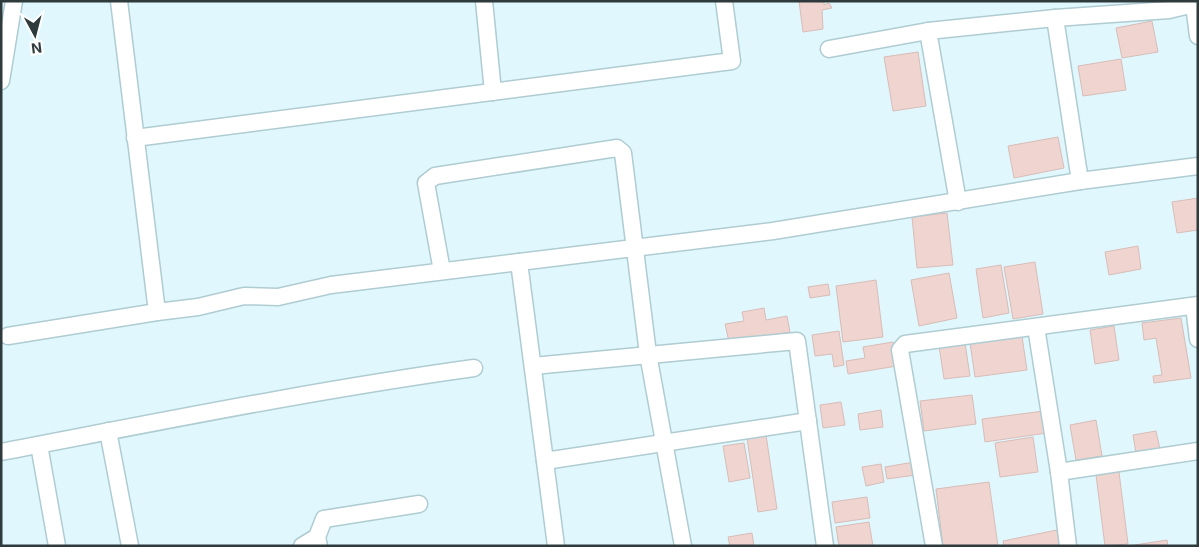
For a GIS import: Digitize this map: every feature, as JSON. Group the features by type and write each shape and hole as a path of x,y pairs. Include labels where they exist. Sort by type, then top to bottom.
{"street":[{"path":"1,81 14,1"},
{"path":"119,1 157,312"},
{"path":"484,1 493,92"},
{"path":"136,138 732,60 724,1"},
{"path":"829,50 928,31 1055,18 1169,10 1196,4 1198,36"},
{"path":"1055,18 1080,181"},
{"path":"928,31 958,202"},
{"path":"442,271 426,183 435,176 617,148 623,153 648,354 683,546"},
{"path":"8,336 198,307 244,296 278,297 331,285 773,230 958,202 1080,181 1198,166"},
{"path":"519,262 556,546"},
{"path":"934,546 900,350 905,344 1196,305 1198,338"},
{"path":"1036,327 1059,472 1068,546"},
{"path":"533,366 797,341 825,546"},
{"path":"1,452 393,379 474,368"},
{"path":"545,461 808,421"},
{"path":"108,431 130,546"},
{"path":"40,445 58,546"},
{"path":"1059,472 1198,451"},
{"path":"302,546 318,541 324,519 419,504"}],"building":[{"path":"799,1 824,1 824,5 829,3 832,8 822,10 823,29 803,32"},
{"path":"1152,21 1158,52 1122,58 1116,28"},
{"path":"918,52 926,106 893,111 884,57"},
{"path":"1121,59 1126,90 1083,96 1078,66"},
{"path":"1058,137 1064,168 1014,178 1008,146"},
{"path":"1198,198 1198,230 1177,233 1172,202"},
{"path":"947,213 953,265 917,268 912,217"},
{"path":"1138,246 1141,269 1109,275 1105,252"},
{"path":"1035,262 1043,314 1013,319 1004,267"},
{"path":"1001,265 1009,313 983,318 976,269"},
{"path":"949,273 957,318 919,326 911,280"},
{"path":"876,280 883,337 843,342 836,286"},
{"path":"828,284 830,295 810,298 808,287"},
{"path":"764,308 766,320 787,316 790,332 729,342 725,324 744,321 742,312"},
{"path":"1181,318 1191,378 1154,383 1153,376 1162,375 1156,338 1144,340 1142,323"},
{"path":"1114,326 1119,360 1095,364 1090,330"},
{"path":"839,331 844,365 834,367 832,354 815,356 812,335"},
{"path":"1022,336 1027,370 975,377 970,343"},
{"path":"893,342 897,366 848,374 846,361 865,358 863,347"},
{"path":"965,343 970,376 944,379 939,346"},
{"path":"972,395 976,424 924,431 920,401"},
{"path":"841,402 845,425 823,428 820,405"},
{"path":"881,410 883,427 860,430 858,414"},
{"path":"1044,411 1047,433 985,442 982,419"},
{"path":"1096,420 1102,456 1076,460 1070,425"},
{"path":"1156,431 1160,449 1136,453 1133,435"},
{"path":"766,435 777,509 758,512 747,438"},
{"path":"1033,437 1038,472 1000,477 995,443"},
{"path":"744,443 750,478 729,482 723,446"},
{"path":"914,462 916,475 887,479 885,467"},
{"path":"881,464 884,482 866,486 862,467"},
{"path":"1119,472 1128,544 1105,546 1096,475"},
{"path":"989,482 998,546 943,546 936,489"},
{"path":"867,497 870,518 835,523 832,502"},
{"path":"869,522 873,546 839,546 836,527"},
{"path":"1057,530 1061,546 1004,546 1003,541"},
{"path":"752,533 754,546 730,546 728,537"},
{"path":"1167,540 1168,546 1128,546"}]}
